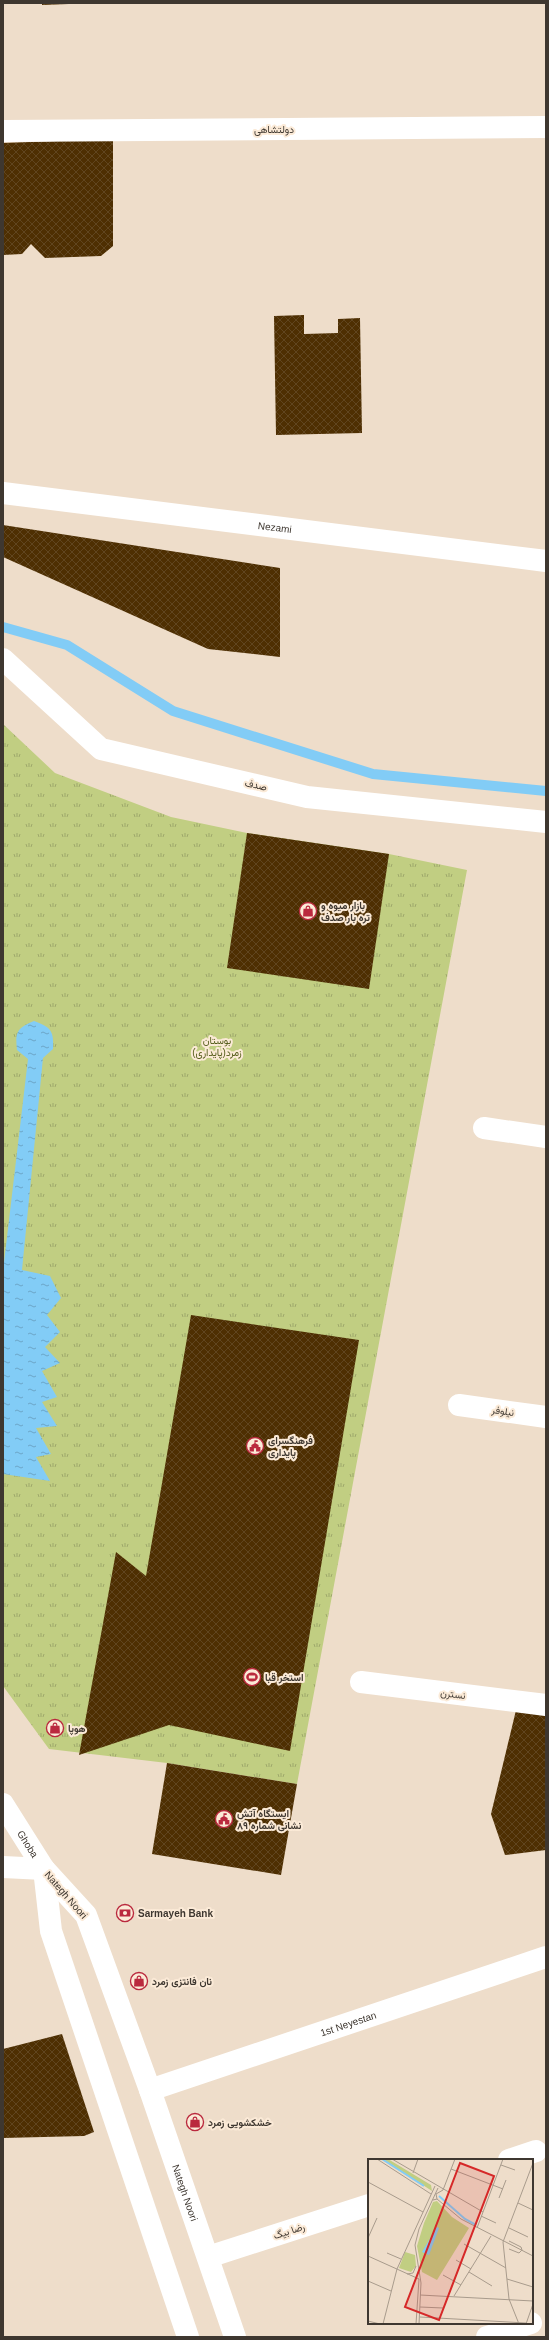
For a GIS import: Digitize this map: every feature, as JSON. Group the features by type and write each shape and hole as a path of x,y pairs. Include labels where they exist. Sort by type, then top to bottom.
{"street":[{"name":"دولتشاهی","path":"3,131 546,128"},
{"name":"Nezami","path":"3,493 546,561"},
{"name":"صدف","path":"3,659 101,749 307,797 546,822"},
{"path":"484,1128 546,1137"},
{"name":"نیلوفر","path":"459,1406 546,1417"},
{"name":"نسترن","path":"361,1682 546,1705"},
{"name":"Ghoba","path":"3,1804 44,1869"},
{"name":"Ghoba","path":"3,1867 44,1869"},
{"name":"Nategh Noori","path":"44,1869 86,1915 150,2090 235,2337"},
{"name":"Nategh Noori","path":"44,1869 51,1931 188,2337"},
{"name":"1st Neyestan","path":"150,2090 546,1957"},
{"path":"512,2159 536,2152"},
{"name":"رضا بیگ","path":"208,2257 368,2205"},
{"path":"533,2322 546,2318"},
{"path":"487,2337 528,2324"}],"green space":[{"name":"بوستان زمرد(پایداری)","path":"3,724 55,773 171,817 247,833 389,854 467,870 297,1784 167,1763 49,1749 3,1686"}],"water":[{"path":"34,1021 44,1025 50,1030 53,1038 53,1049 43,1058 22,1270 50,1276 61,1298 47,1315 60,1332 45,1347 60,1363 42,1371 57,1397 42,1402 57,1426 36,1428 51,1454 36,1457 50,1481 3,1474 3,1271 28,1059 17,1050 16,1039 18,1031"}],"building":[{"path":"42,3 69,3 69,4 42,5"},
{"path":"113,139 113,246 101,256 45,258 31,244 22,254 3,255 3,143"},
{"path":"304,315 304,334 338,333 338,319 360,318 362,433 276,435 274,316"},
{"path":"3,525 280,568 280,657 208,649 3,557"},
{"name":"بازار میوه و تره بار صدف","path":"247,833 389,854 369,989 227,968"},
{"name":"فرهنگسرای پایداری","path":"191,1315 359,1340 290,1751 169,1725 79,1755 116,1552 146,1576"},
{"path":"517,1706 546,1710 546,1850 505,1855 491,1814"},
{"name":"ایستگاه آتش نشانی شماره ۸۹","path":"167,1763 297,1784 281,1875 152,1854"},
{"path":"62,2034 94,2132 84,2136 3,2138 3,2049"}],"waterway":[{"path":"3,627 67,645 173,711 373,774 546,791"}],"place":[{"name":"بازار میوه و تره بار صدف","path":"308,911"},
{"name":"فرهنگسرای پایداری","path":"255,1446"},
{"name":"استخر قبا","path":"252,1677"},
{"name":"هوپا","path":"55,1728"},
{"name":"ایستگاه آتش نشانی شماره ۸۹","path":"224,1819"},
{"name":"Sarmayeh Bank","path":"125,1913"},
{"name":"نان فانتزی زمرد","path":"139,1981"},
{"name":"خشکشویی زمرد","path":"195,2122"}]}
